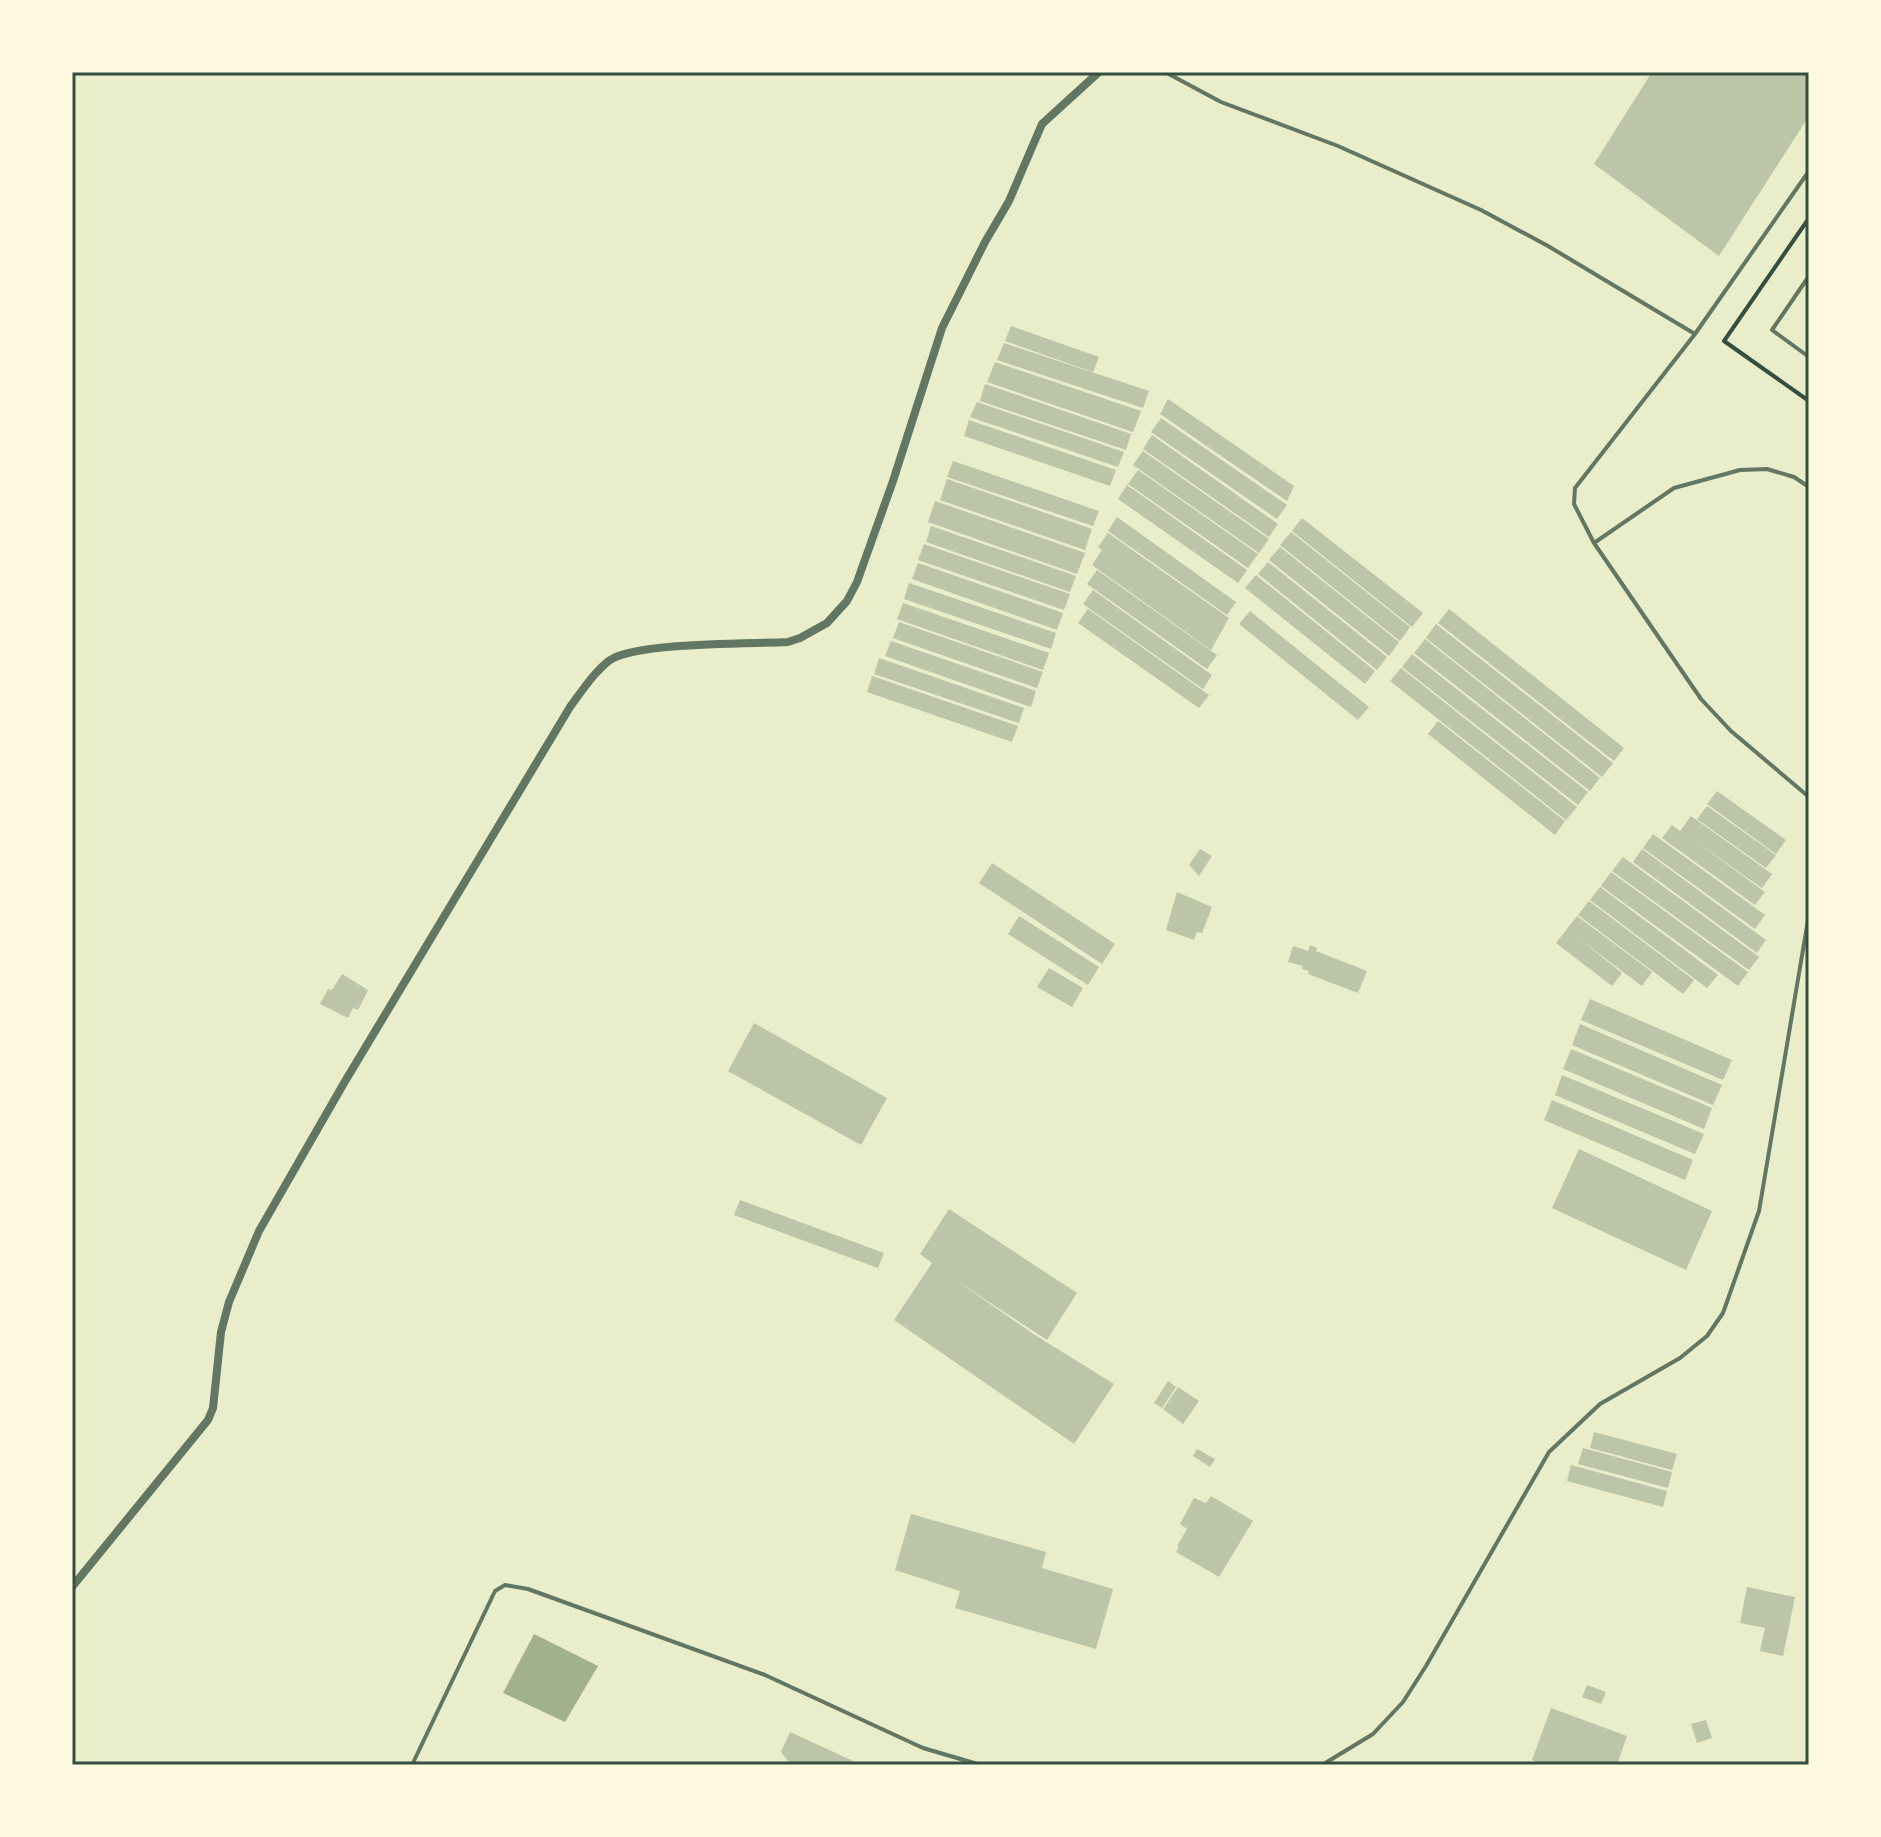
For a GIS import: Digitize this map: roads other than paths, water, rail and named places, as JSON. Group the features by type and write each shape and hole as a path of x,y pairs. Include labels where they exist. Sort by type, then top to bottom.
{"street":[{"path":"72,1587 208,1420 213,1408 221,1332 229,1302 259,1231 344,1083 570,707 590,680 609,661 634,650 788,642 827,623 847,601 857,582 893,481 942,328 1009,201 1042,124 1099,72"}],"lane":[{"path":"1165,72 1221,102 1338,146 1481,210 1548,246 1695,334"},
{"path":"1809,171 1695,334 1575,488 1574,504 1594,543 1701,699 1731,731 1809,797"},
{"path":"1809,276 1772,330 1809,357"},
{"path":"1594,543 1674,488 1740,470 1767,469 1794,477 1809,487"},
{"path":"1322,1765 1373,1734 1403,1702 1549,1452 1600,1404 1680,1358 1707,1336 1723,1313 1759,1211 1809,914"},
{"path":"412,1765 495,1591 505,1585 528,1589 765,1675 923,1748 981,1765"}]}
